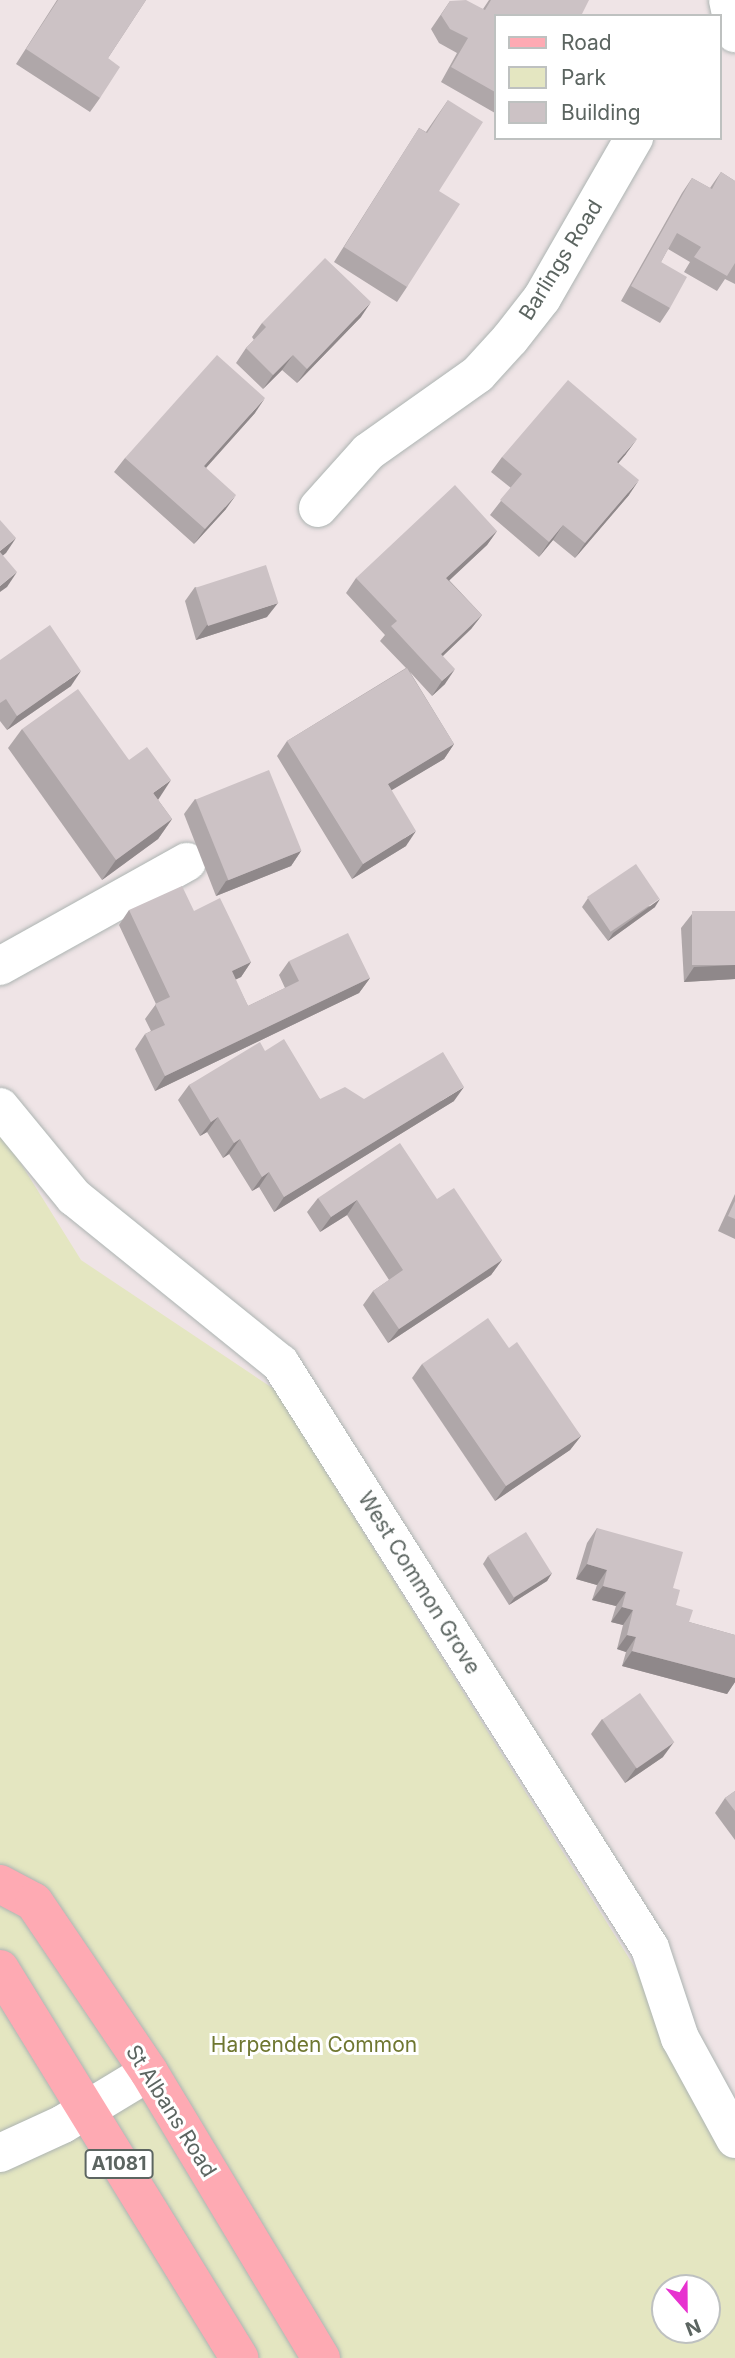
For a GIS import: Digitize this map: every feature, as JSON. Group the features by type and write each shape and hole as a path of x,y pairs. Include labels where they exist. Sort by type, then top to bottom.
{"main road":[{"name":"St Albans Road","path":"0,1884 34,1902 149,2072 321,2358"},
{"name":"A1081","path":"0,1969 239,2358"}],"street":[{"path":"728,0 735,33"},
{"name":"Barlings Road","path":"318,508 368,452 478,374 510,340 542,298 633,140"},
{"path":"0,966 187,862"},
{"name":"West Common Grove","path":"0,1107 74,1197 279,1363 650,1948 680,2038 735,2139"},
{"path":"0,2153 87,2111 149,2072"}],"green space":[{"name":"Harpenden Common","path":"0,1130 81,1260 274,1389 735,2128 735,2358 0,2358"}],"building":[{"path":"58,0 146,0 108,58 120,67 100,98 26,49"},
{"path":"466,0 485,10 491,0 589,0 582,14 494,14 494,91 451,67 468,38 450,29 441,15 450,1"},
{"path":"448,100 483,122 439,191 460,204 407,287 344,247 419,128 427,133"},
{"path":"721,172 735,181 735,263 727,276 694,257 701,247 677,233 661,262 687,277 670,308 631,286 692,178 712,189"},
{"path":"325,258 371,302 307,369 293,355 273,375 246,348 266,327 262,323"},
{"path":"217,355 265,398 204,466 236,495 205,529 125,458"},
{"path":"568,380 637,439 617,462 639,480 585,543 563,525 549,542 500,500 522,474 502,457"},
{"path":"455,485 497,531 446,578 482,615 441,654 455,669 442,681 391,626 397,621 356,578"},
{"path":"0,520 16,538 0,551"},
{"path":"0,552 17,572 0,586"},
{"path":"266,565 278,603 208,626 196,588"},
{"path":"50,625 81,671 17,716 6,699 0,703 0,660"},
{"path":"407,668 454,744 388,784 416,831 363,864 287,741"},
{"path":"78,689 129,760 147,747 171,780 153,793 172,819 116,860 22,729"},
{"path":"269,770 302,851 228,880 196,800"},
{"path":"636,864 659,899 611,932 587,897"},
{"path":"182,886 194,911 220,898 251,962 232,971 248,1006 299,981 289,961 348,933 370,978 165,1076 145,1034 165,1025 155,1004 170,997 129,910"},
{"path":"692,911 735,911 735,965 692,965"},
{"path":"284,1039 320,1099 345,1087 364,1099 443,1052 464,1087 284,1197 269,1172 262,1177 240,1139 234,1143 218,1117 211,1122 189,1085 260,1042 265,1051"},
{"path":"400,1143 437,1199 454,1188 502,1260 399,1329 373,1291 403,1270 357,1200 331,1217 318,1198"},
{"path":"735,1201 735,1219 728,1216"},
{"path":"488,1318 509,1348 517,1342 581,1436 506,1486 422,1364"},
{"path":"597,1528 683,1552 673,1588 680,1590 676,1605 693,1610 689,1622 735,1635 735,1678 632,1651 636,1637 627,1635 633,1610 622,1607 626,1592 603,1586 607,1570 587,1564"},
{"path":"526,1532 552,1574 514,1597 488,1556"},
{"path":"640,1693 674,1742 637,1769 602,1719"},
{"path":"735,1791 735,1811 725,1798"}]}
